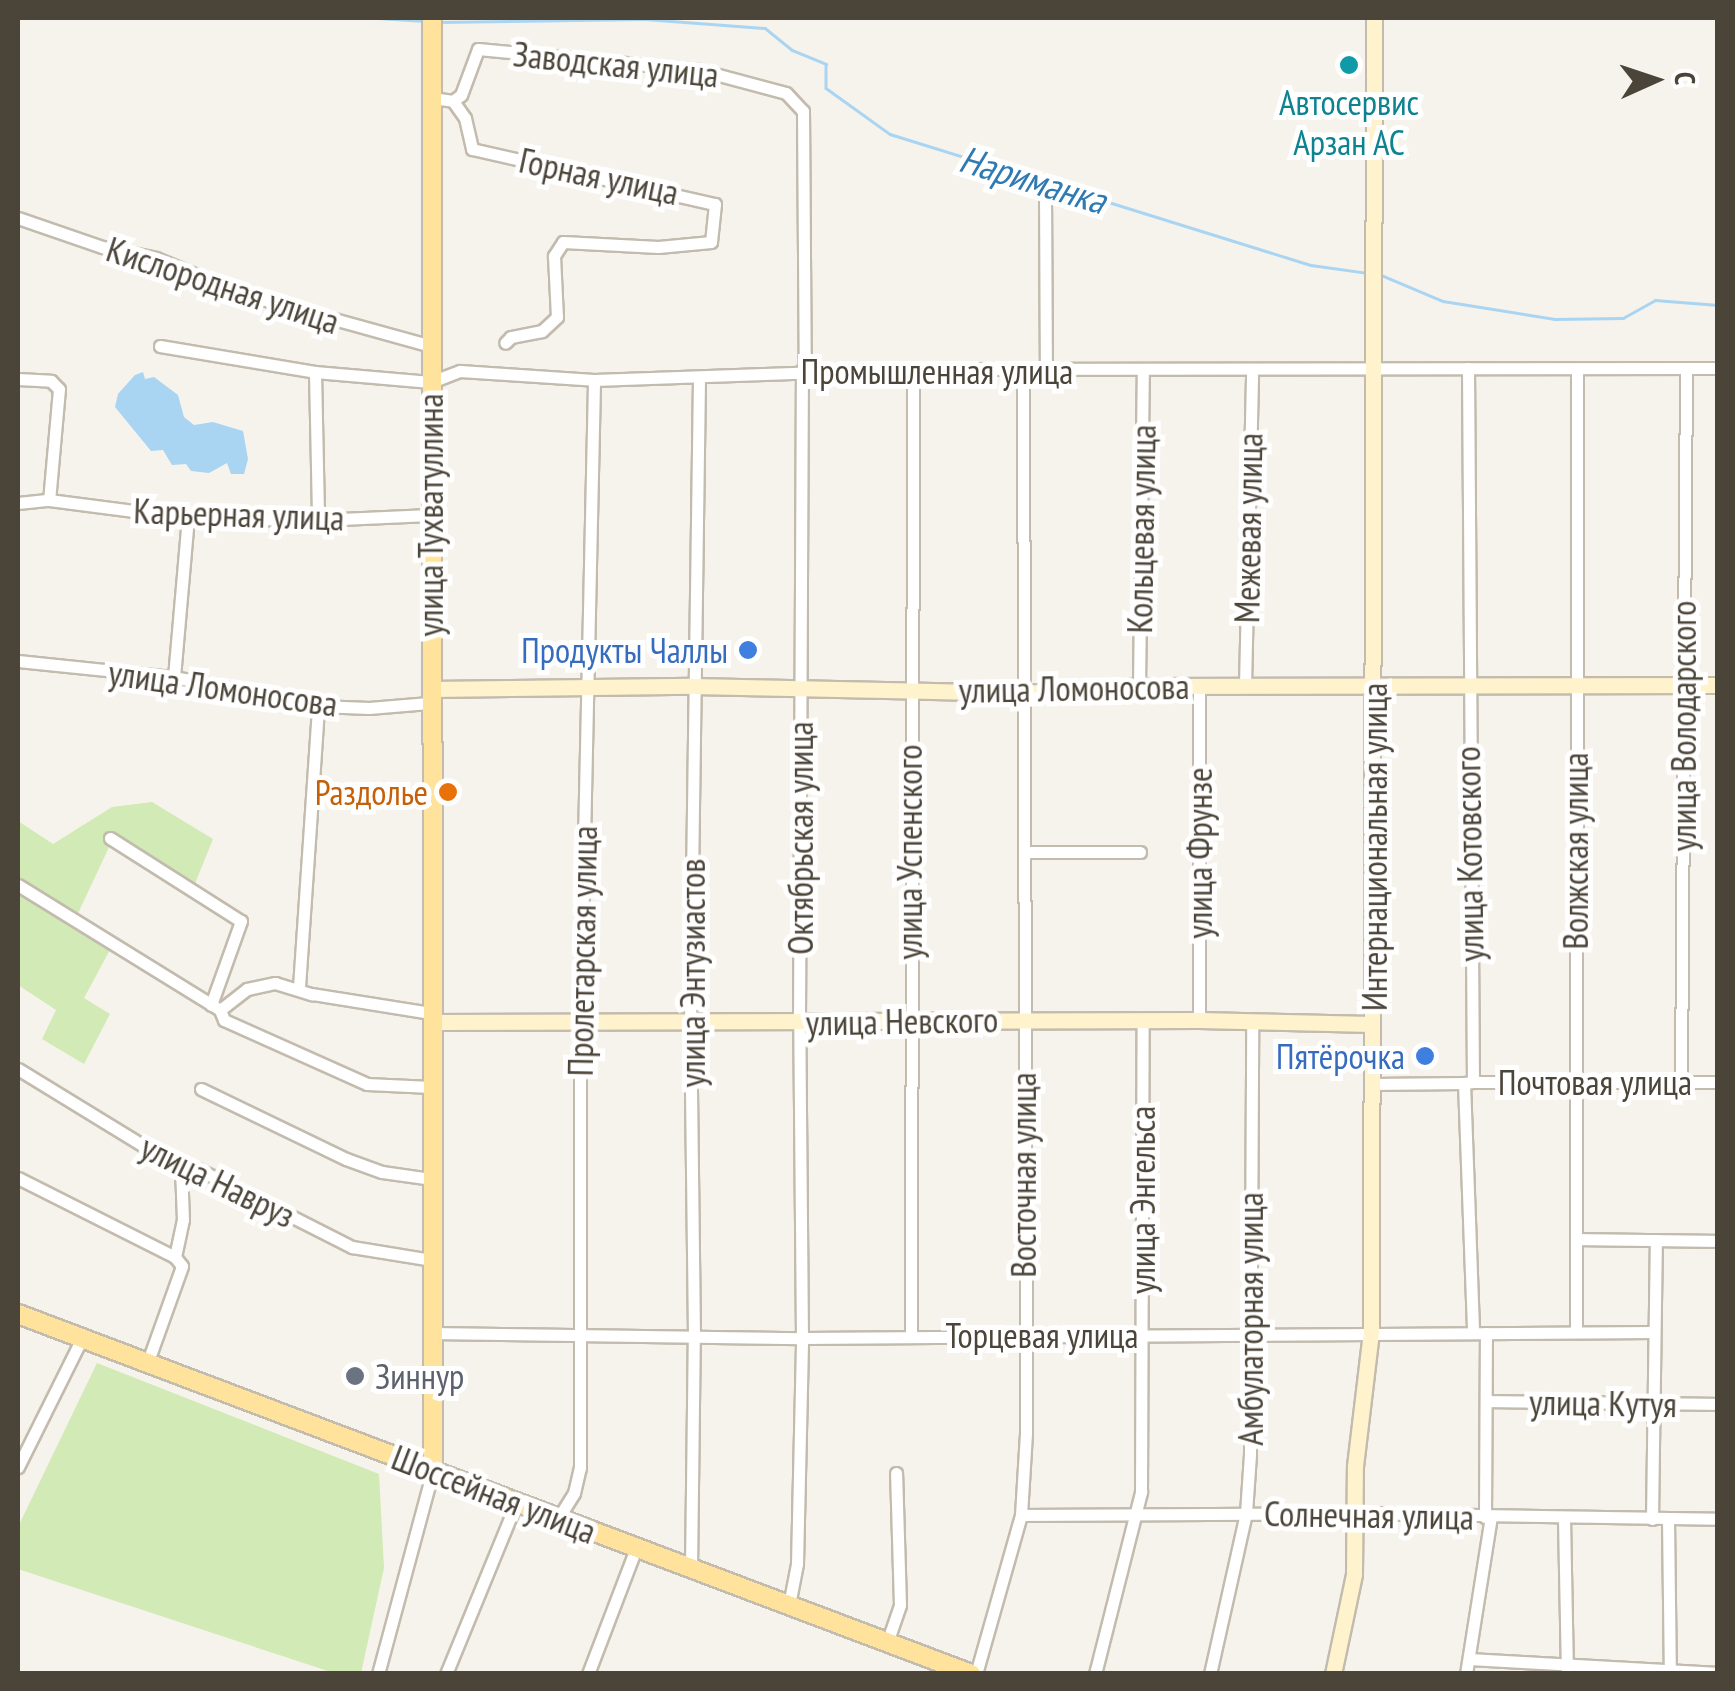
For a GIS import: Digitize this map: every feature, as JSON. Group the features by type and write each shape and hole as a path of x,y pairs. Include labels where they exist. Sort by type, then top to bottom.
{"main road":[{"name":"улица Тухватуллина","path":"432,27 433,1470"},
{"name":"Шоссейная улица","path":"18,1314 973,1674"}],"street":[{"name":"Интернациональная улица","path":"1334,1674 1354,1574 1353,1512 1370,1332 1376,370 1374,18"},
{"name":"Заводская улица","path":"453,101 461,95 478,50 724,74 786,93 803,111"},
{"path":"432,98 453,101"},
{"name":"Горная улица","path":"453,101 465,118 472,149 715,204 711,242 658,247 562,242 554,256 557,317 542,331 511,336 506,343"},
{"name":"Октябрьская улица","path":"789,1605 797,1564 802,1338 798,1022 803,111"},
{"path":"1044,192 1046,370"},
{"name":"Кислородная улица","path":"18,218 102,247 156,258 240,293 431,346"},
{"name":"Промышленная улица","path":"160,346 315,372 431,382 460,372 594,380 699,378 803,370 1718,368"},
{"name":"улица Котовского","path":"1466,1674 1488,1517 1488,1402 1480,1332 1469,1082 1468,368"},
{"name":"улица Успенского","path":"910,1335 912,369"},
{"name":"Волжская улица","path":"1576,369 1576,1332"},
{"name":"Восточная улица","path":"973,1674 1021,1515 1026,1433 1024,370"},
{"name":"улица Володарского","path":"1681,1082 1686,370"},
{"name":"Межевая улица","path":"1245,686 1252,371"},
{"path":"315,372 318,520"},
{"name":"Кольцевая улица","path":"1139,686 1143,372"},
{"path":"18,378 52,381 59,389 48,500"},
{"name":"улица Энтузиастов","path":"691,1568 694,1336 690,1023 699,378"},
{"name":"Пролетарская улица","path":"559,1517 574,1493 580,1468 580,1024 594,380"},
{"name":"Карьерная улица","path":"18,503 48,500 188,518 318,520 430,515"},
{"path":"174,678 188,518"},
{"name":"улица Ломоносова","path":"18,660 174,678 318,706 430,696 693,686 1023,693 1139,686 1718,685"},
{"name":"улица Фрунзе","path":"1199,686 1199,1020"},
{"path":"300,987 318,706"},
{"path":"110,838 240,921 216,1008"},
{"path":"1024,852 1140,852"},
{"path":"18,885 216,1008 224,1020 367,1084 431,1087"},
{"path":"216,1008 261,983 300,987 312,994 431,1018"},
{"name":"улица Невского","path":"431,1018 580,1024 1199,1020 1372,1024"},
{"name":"улица Энгельса","path":"1094,1674 1137,1513 1143,1443 1143,1020"},
{"name":"Амбулаторная улица","path":"1210,1674 1246,1513 1252,1021"},
{"name":"улица Навруз","path":"18,1069 181,1169 196,1168 352,1247 431,1260"},
{"name":"Почтовая улица","path":"1373,1084 1718,1082"},
{"path":"201,1090 346,1159 382,1172 432,1178"},
{"path":"175,1257 183,1220 181,1169"},
{"path":"18,1178 175,1257 182,1266 147,1364"},
{"path":"1577,1239 1718,1241"},
{"path":"1652,1519 1656,1240"},
{"name":"Торцевая улица","path":"431,1334 802,1338 1652,1332"},
{"path":"18,1467 82,1338"},
{"name":"улица Кутуя","path":"1488,1402 1718,1404"},
{"name":"улица Тухватуллина","path":"378,1674 433,1470"},
{"path":"887,1642 900,1605 896,1474"},
{"path":"446,1674 517,1502"},
{"name":"Солнечная улица","path":"1021,1515 1353,1512 1718,1519"},
{"path":"1564,1518 1567,1669"},
{"path":"1668,1519 1670,1673"},
{"path":"588,1674 636,1548"},
{"path":"1470,1659 1567,1669 1718,1673"}],"green space":[{"path":"152,802 213,839 192,891 111,843 73,924 111,948 84,998 110,1014 84,1064 42,1039 56,1010 18,985 18,821 53,844 112,807"},
{"path":"97,1363 379,1474 384,1568 361,1673 334,1673 18,1569 18,1527"}],"water":[{"path":"143,372 145,379 154,377 178,395 184,417 194,425 213,422 243,431 248,459 244,474 231,474 227,463 209,473 191,471 186,464 172,465 163,450 151,451 115,407 118,394 135,375"}],"waterway":[{"name":"Нариманка","path":"294,18 348,18"},
{"name":"Нариманка","path":"378,18 425,21"},
{"name":"Нариманка","path":"438,22 645,19 765,28 792,50 826,64 826,88 890,134 1311,265 1368,273"},
{"name":"Нариманка","path":"1381,275 1443,301 1555,319 1623,318 1655,300 1718,305"}],"place":[{"name":"Автосервис Арзан АС","path":"1349,65"},
{"name":"Продукты Чаллы","path":"748,650"},
{"name":"Раздолье","path":"448,792"},
{"name":"Пятёрочка","path":"1425,1056"},
{"name":"Зиннур","path":"355,1376"}]}
